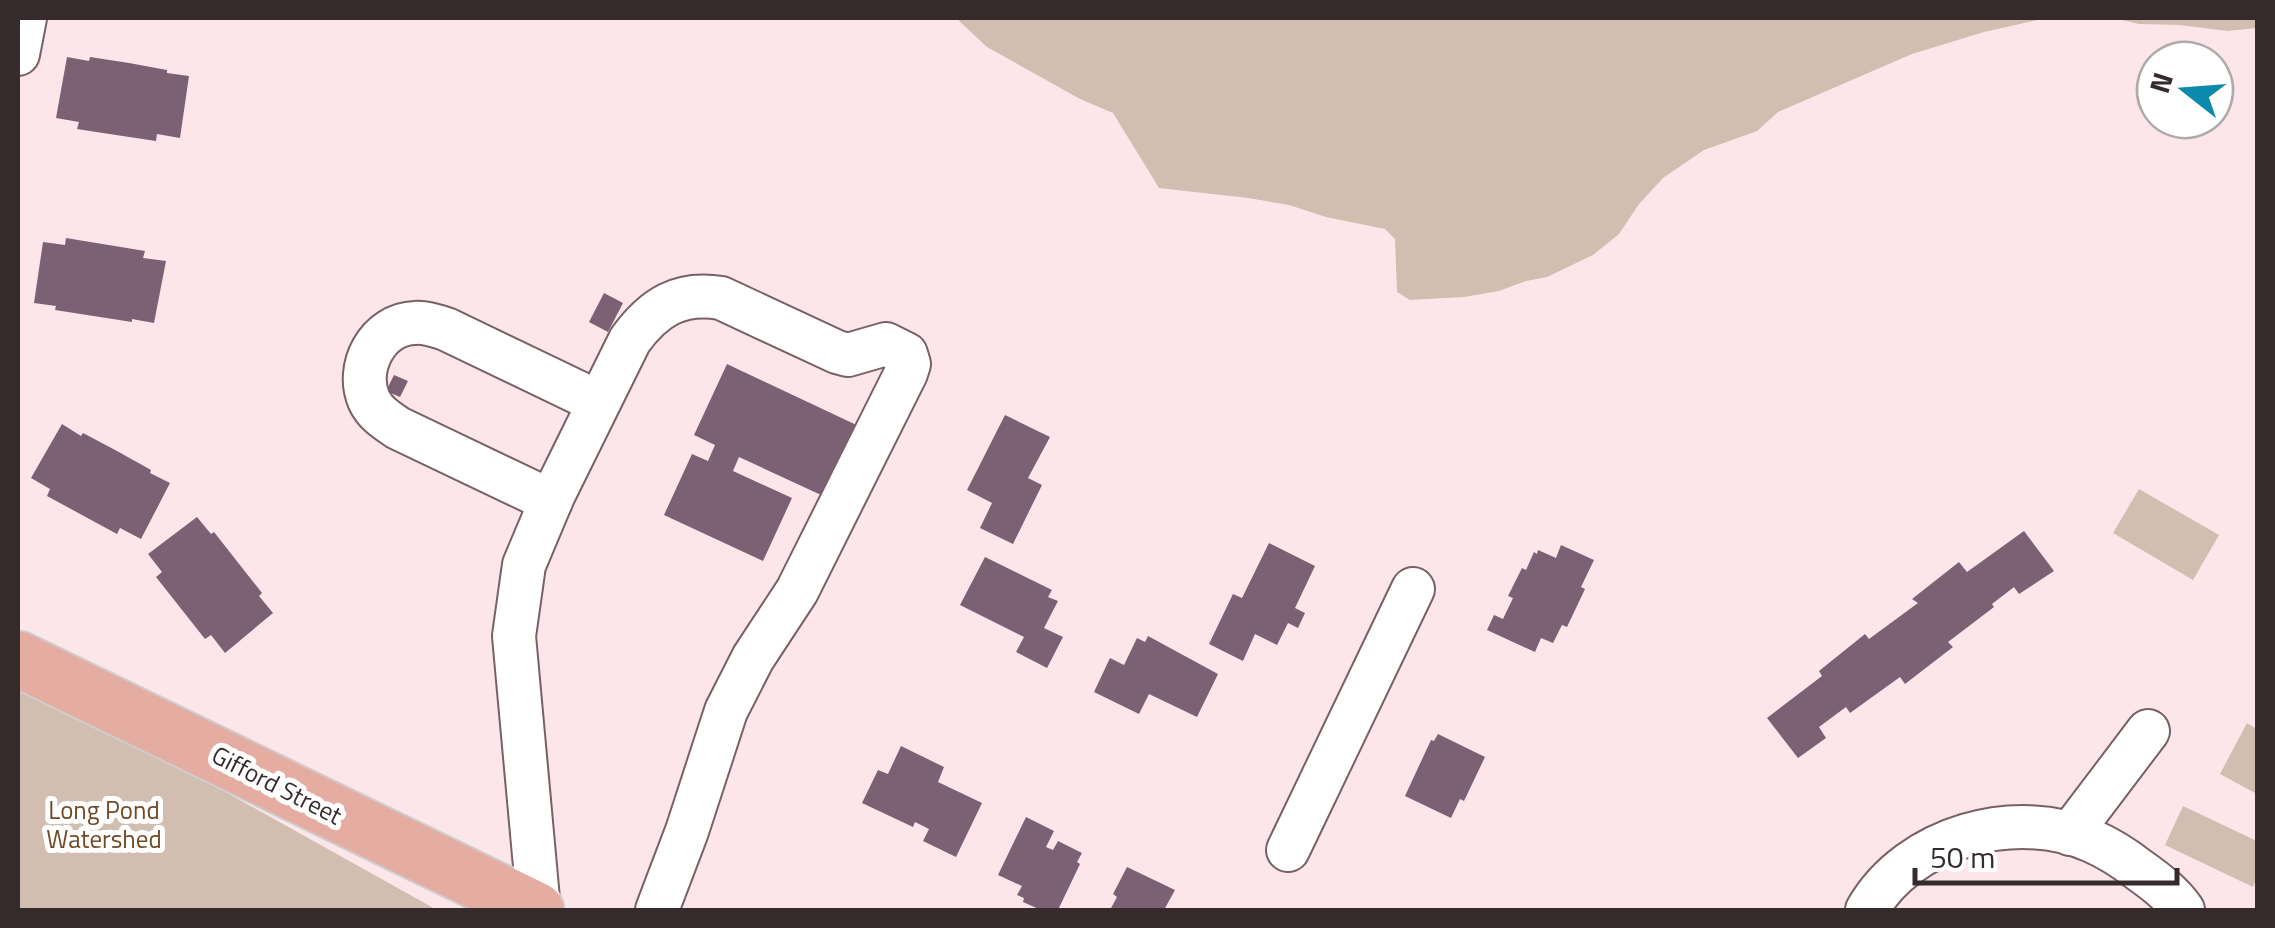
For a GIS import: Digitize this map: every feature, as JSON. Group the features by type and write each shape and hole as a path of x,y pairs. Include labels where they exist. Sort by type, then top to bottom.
{"main road":[{"name":"Gifford Street","path":"18,659 537,910"}],"street":[{"path":"18,54 24,18"},
{"path":"537,910 514,636 524,565 598,402 637,330 665,305 687,296 705,295 721,298 837,352 848,355 886,344 906,354 909,364 796,591 753,658 726,711 657,910"},
{"path":"551,501 383,418 366,389 364,374 373,348 392,330 414,322 428,324 598,402"},
{"path":"1288,850 1412,589"},
{"path":"2070,834 2148,731"},
{"path":"1867,910 1894,876 1924,854 1971,834 2008,828 2038,828 2090,840 2126,860 2174,898 2183,910"}],"green space":[{"path":"956,18 2046,18 1912,54 1778,112 1757,131 1704,150 1663,178 1619,234 1593,255 1547,277 1464,297 1410,300 1397,292 1395,239 1385,229 1289,205 1159,188 1113,113 987,47"},
{"path":"2113,18 2257,18 2257,28 2227,31 2139,24"},
{"path":"2139,489 2219,535 2193,580 2113,533"},
{"name":"Long Pond Watershed","path":"18,676 437,910 18,910"},
{"path":"2247,723 2257,729 2257,794 2220,774"},
{"path":"2183,806 2257,841 2257,877 2253,887 2165,845"}],"building":[{"path":"67,57 129,63 189,76 180,138 157,134 156,141 77,129 79,122 56,118"},
{"path":"66,238 145,251 143,258 166,261 154,323 55,310 56,306 34,303 43,242 65,245"},
{"path":"604,293 623,303 608,332 589,322"},
{"path":"727,364 865,429 832,500 739,457 733,471 792,498 763,561 664,515 692,454 708,461 715,445 694,435"},
{"path":"394,375 408,381 400,397 386,391"},
{"path":"1005,415 1050,437 1028,478 1042,485 1013,544 980,528 992,503 967,490"},
{"path":"62,424 170,483 141,539 120,528 117,534 47,496 50,489 31,478"},
{"path":"197,517 211,534 214,532 273,613 225,653 211,635 205,639 156,577 162,572 148,554"},
{"path":"2024,531 2054,571 2019,594 2014,587 1948,642 1953,647 1905,684 1900,677 1850,713 1846,707 1819,727 1826,738 1798,758 1767,718 1822,676 1819,671 1865,634 1869,639 1918,603 1912,599 1959,562 1967,572"},
{"path":"1269,543 1315,566 1295,608 1305,613 1298,628 1288,623 1277,645 1255,634 1243,661 1209,644 1233,594 1242,598"},
{"path":"1561,545 1594,560 1567,627 1562,625 1553,643 1541,638 1535,652 1487,630 1494,615 1503,619 1513,598 1508,596 1534,552 1556,558"},
{"path":"985,557 1052,590 1048,597 1058,601 1044,628 1063,637 1047,668 1016,652 1024,637 960,605"},
{"path":"1148,636 1218,674 1197,717 1149,694 1139,714 1094,692 1110,658 1124,665 1137,638 1145,642"},
{"path":"1438,734 1485,757 1464,801 1460,799 1451,818 1405,796 1431,740"},
{"path":"901,746 944,767 938,782 982,803 956,857 923,841 929,829 915,822 913,827 862,803 878,770 888,774"},
{"path":"1026,817 1054,831 1046,847 1053,850 1058,841 1082,853 1058,910 1041,910 1023,902 1024,898 1017,895 1022,886 998,875"},
{"path":"1127,867 1175,890 1164,910 1110,910 1117,897 1113,894"}]}
